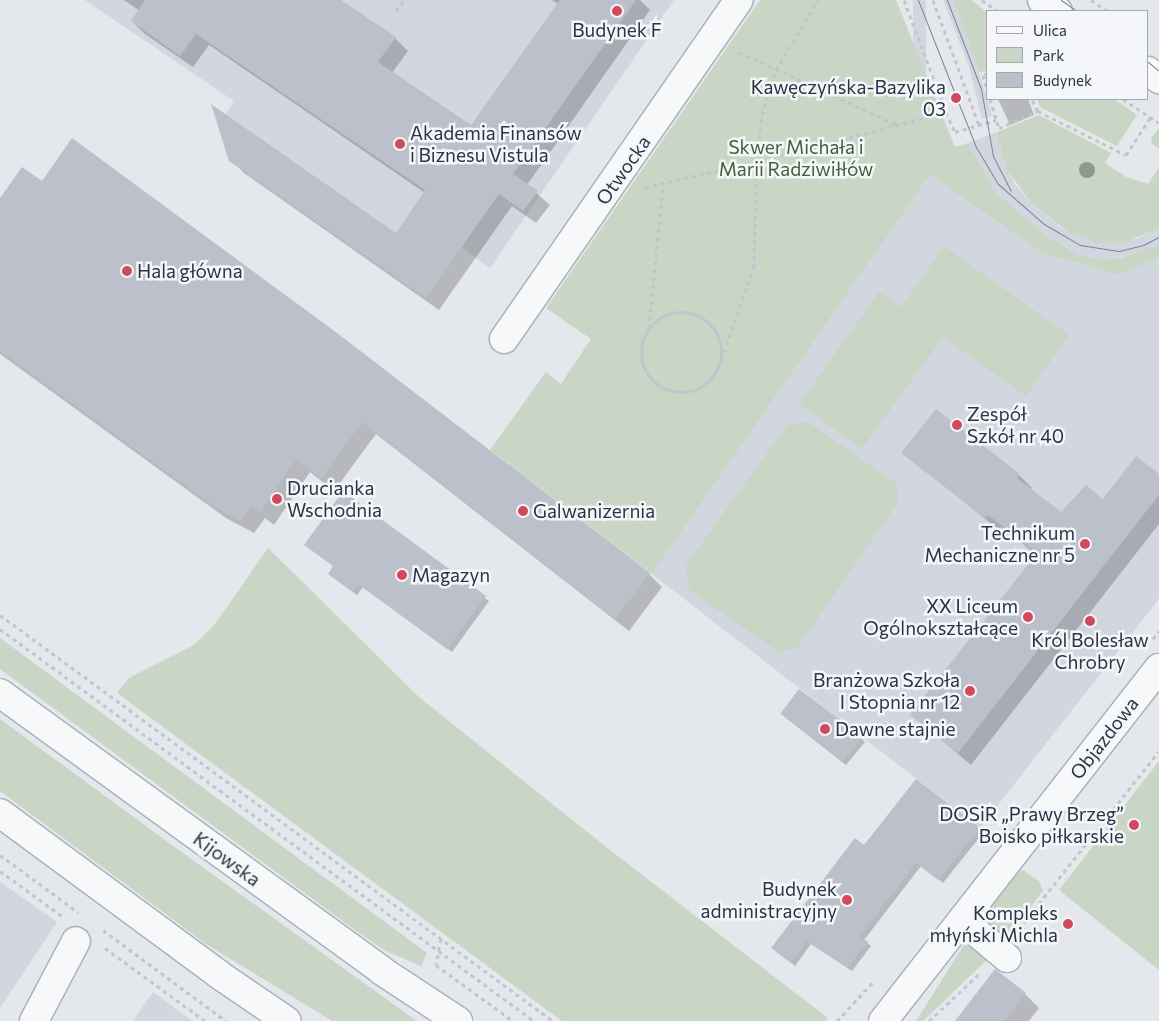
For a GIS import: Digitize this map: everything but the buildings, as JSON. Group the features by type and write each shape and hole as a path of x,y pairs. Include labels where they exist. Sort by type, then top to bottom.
{"street":[{"name":"Otwocka","path":"504,339 739,0"},
{"path":"1042,0 1057,10"},
{"name":"Objazdowa","path":"883,1021 1159,668"},
{"name":"Kijowska","path":"0,693 382,971 458,1021"},
{"path":"0,813 211,969 287,1021"},
{"path":"962,920 1004,956"},
{"path":"34,1021 75,925"}],"path":[{"path":"396,11 404,0"},
{"path":"721,360 717,332 693,312 678,310 662,315 649,328 642,339 642,366 654,382 672,393 685,394 705,388 721,360 754,267 756,162 762,115 776,70 818,0"},
{"path":"904,0 954,132 996,120"},
{"path":"933,0 979,125"},
{"path":"982,0 997,10"},
{"path":"1091,0 1106,10"},
{"path":"713,39 897,125"},
{"path":"986,74 983,75 986,85"},
{"path":"990,100 999,128 1038,111"},
{"path":"1032,100 1038,111 1126,156 1150,118"},
{"path":"1124,100 1159,123"},
{"path":"607,193 663,185 946,112"},
{"path":"649,328 663,185"},
{"path":"0,615 553,1021"},
{"path":"0,629 534,1021"},
{"path":"929,1021 1004,956 1159,751"},
{"path":"0,855 75,925"},
{"path":"0,870 75,925"},
{"path":"99,927 226,1021"},
{"path":"442,939 436,964 513,1021"},
{"path":"104,947 205,1021"}],"shaded area":[{"name":"Akademia Finansów i Biznesu Vistula","path":"85,0 674,0 490,268 461,247 426,298 338,235 218,127 234,101"},
{"path":"913,0 926,0 926,134 913,134"},
{"path":"943,0 953,0 977,65 992,116 982,119 969,67"},
{"path":"997,132 1014,183 1031,203 1061,228 1068,232 1136,239 1159,228 1159,245 1129,257 1097,259 1078,255 1044,234 995,192 968,143"},
{"name":"Zespół Szkół nr 40","path":"930,175 1042,253 1118,275 1159,258 1159,599 980,828 652,574"},
{"path":"0,882 57,922 0,1008"},
{"path":"153,992 192,1021 133,1021"}],"green space":[{"name":"Skwer Michała i Marii Radziwiłłów","path":"760,0 896,0 955,147 968,143 995,192 1044,234 1078,255 1097,259 1122,258 1159,245 1159,258 1118,275 1042,253 930,175 652,574 490,450 546,372 561,384 591,339 546,308"},
{"path":"953,0 971,0 986,11 986,71 980,73"},
{"path":"1037,100 1115,100 1137,115 1117,146 1040,107"},
{"path":"1039,115 1111,153 1105,163 1126,177 1148,184 1159,167 1159,228 1123,243 1098,243 1068,232 1031,203 1006,168 997,132"},
{"path":"1158,129 1159,149 1152,144 1151,138"},
{"path":"944,246 1069,335 1026,396 943,337 862,449 799,404 879,292 901,307"},
{"path":"808,422 896,483 899,501 798,647 779,652 689,590 686,565 787,425"},
{"path":"268,548 420,698 610,850 828,1018 826,1021 562,1021 117,693 129,678 194,645 215,624"},
{"path":"0,638 427,953 421,966 386,951 359,933 0,669"},
{"path":"0,719 417,1021 332,1021 206,944 0,791"},
{"name":"DOSiR „Prawy Brzeg” Boisko piłkarskie","path":"1159,761 1159,970 1059,890"},
{"path":"1023,870 1039,881 1043,891 1003,942 991,931 986,915 1017,872"},
{"path":"964,945 973,947 989,958 923,1021 916,1021"}],"tram line":[{"path":"918,0 976,147 998,184 1044,224 1080,245 1119,251 1143,245 1159,237"},
{"path":"947,0 981,89 993,156 1011,191"},
{"path":"1061,0 1076,10"},
{"path":"1149,63 1159,71"}],"place":[{"name":"Budynek F","path":"617,11"},
{"name":"Kawęczyńska-Bazylika 03","path":"956,98"},
{"name":"Akademia Finansów i Biznesu Vistula","path":"400,144"},
{"name":"Hala główna","path":"127,271"},
{"name":"Zespół Szkół nr 40","path":"957,425"},
{"name":"Drucianka Wschodnia","path":"277,499"},
{"name":"Galwanizernia","path":"523,511"},
{"name":"Technikum Mechaniczne nr 5","path":"1085,544"},
{"name":"Magazyn","path":"402,575"},
{"name":"XX Liceum Ogólnokształcące","path":"1028,617"},
{"name":"Król Bolesław Chrobry","path":"1090,621"},
{"name":"Branżowa Szkoła I Stopnia nr 12","path":"970,691"},
{"name":"Dawne stajnie","path":"825,729"},
{"name":"DOSiR „Prawy Brzeg” Boisko piłkarskie","path":"1134,825"},
{"name":"Budynek administracyjny","path":"847,900"},
{"name":"Kompleks młyński Michla","path":"1068,924"}]}
